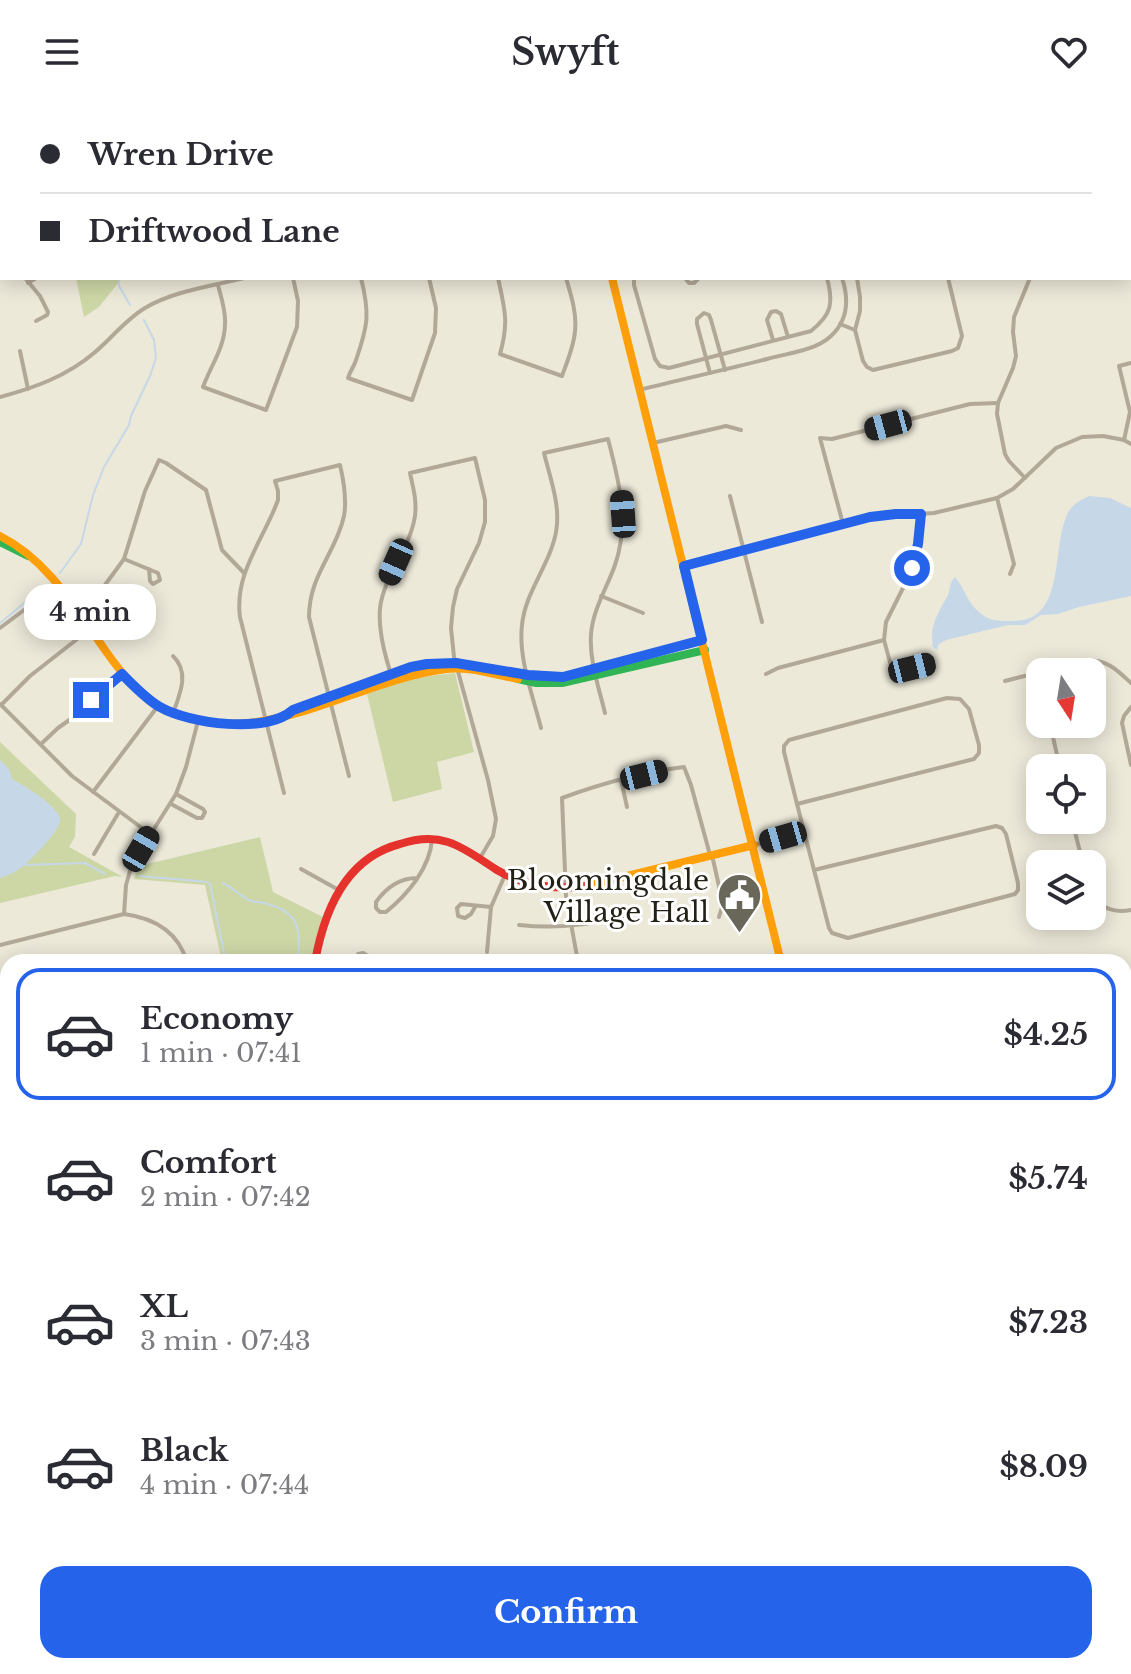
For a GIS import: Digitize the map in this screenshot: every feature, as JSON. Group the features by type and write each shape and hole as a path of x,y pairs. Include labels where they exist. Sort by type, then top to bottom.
{"street":[{"path":"0,397 55,378 83,362 147,307 237,280"},
{"path":"218,285 225,332 203,387 266,410 298,321 293,280"},
{"path":"361,280 368,317 365,335 348,378 412,400 435,333 436,308 429,280"},
{"path":"498,280 506,316 500,354 562,376 575,327 567,280"},
{"path":"612,280 779,954"},
{"path":"634,280 655,359 660,366 669,368 811,331 825,319 830,304 827,280"},
{"path":"639,390 816,346 833,334 840,324 847,303 842,280"},
{"path":"857,280 860,311 855,330 863,361 873,370 958,348 962,336 948,280"},
{"path":"1025,478 1005,454 997,420 998,403 1015,362 1014,317 1029,280"},
{"path":"27,281 48,312 36,321"},
{"path":"773,340 767,320 771,312 781,314 788,337"},
{"path":"710,373 697,324 697,319 704,313 711,320 725,370"},
{"path":"840,324 855,330"},
{"path":"20,351 28,389"},
{"path":"1124,440 1130,412 1119,366 1131,363"},
{"path":"843,524 820,438 832,439 970,404 998,403"},
{"path":"653,443 726,426 741,430"},
{"path":"684,566 843,524 885,515 947,510 997,498 1013,489 1047,455 1069,441 1103,436 1131,444"},
{"path":"541,728 521,644 523,614 550,552 557,524 557,506 544,453 608,439 621,489 623,521 616,562 593,619 591,634 591,651 605,713"},
{"path":"392,678 381,630 380,609 385,586 415,517 416,502 410,473 475,458 486,518 483,532 457,589 451,641 496,819 493,836 480,858"},
{"path":"77,610 102,589 124,559 145,491 159,460 206,490 222,550 244,573"},
{"path":"284,793 240,617 239,593 244,573 278,500 275,481 340,465 345,495 344,515 316,578 309,606 311,628 349,776"},
{"path":"730,496 762,622"},
{"path":"997,498 1014,564 1010,574"},
{"path":"921,514 915,558 886,622 884,640 893,673 931,663"},
{"path":"0,536 18,545 59,584 122,674 158,706 198,721 239,724 267,721 392,678 411,667 427,664 529,678 563,677 705,650"},
{"path":"0,542 36,560"},
{"path":"124,559 149,569"},
{"path":"0,628 59,584"},
{"path":"601,596 643,613"},
{"path":"90,629 0,704 72,776 150,834"},
{"path":"595,672 672,646 702,640"},
{"path":"766,674 778,668 884,640"},
{"path":"173,656 180,663 183,679 173,713"},
{"path":"1106,663 1131,683"},
{"path":"41,744 122,674"},
{"path":"1005,681 1026,675"},
{"path":"797,804 974,759 979,747 969,709 960,699 947,698 789,740 784,746 784,752 797,804 804,831 814,870 829,928 832,933 848,938 1008,897 1018,890 1006,834 996,826 814,870"},
{"path":"93,792 158,706"},
{"path":"1131,707 1122,723 1131,765"},
{"path":"124,914 132,864 176,794 198,721"},
{"path":"576,954 565,889 560,797 621,780 684,765 723,904 719,917"},
{"path":"621,780 627,807"},
{"path":"171,804 197,818 204,816 203,809 176,794"},
{"path":"94,854 119,812"},
{"path":"317,954 325,917 337,889 350,872 376,853 404,842 432,839 454,844 505,875 536,885 565,889 599,884 804,831"},
{"path":"417,878 404,880 383,893 375,905 377,910 389,910 417,878 429,856 432,839"},
{"path":"301,869 337,889"},
{"path":"487,952 491,907 505,875"},
{"path":"475,907 468,917 458,916 457,908 461,904 491,907"},
{"path":"1106,908 1131,910"},
{"path":"519,925 571,927 638,913"},
{"path":"0,945 124,914 143,917 161,925 177,940 183,954"}],"green space":[{"path":"76,280 120,280 99,307 84,317"},
{"path":"455,673 474,752 437,762 442,789 393,802 367,694 412,678"},
{"path":"0,742 76,814 75,837 69,847 123,877 115,876 0,903"},
{"path":"260,837 273,892 323,917 314,954 220,954 205,885 134,879 139,866"}],"water":[{"path":"1089,496 1110,498 1131,508 1131,596 1058,614 1041,615 1025,625 1008,625 946,640 939,644 937,650 932,646 934,623 955,577 975,608 991,619 1013,621 1030,618 1042,609 1050,595 1063,525 1075,504"},
{"path":"0,760 9,769 12,779 46,801 57,813 60,823 36,854 18,870 0,878"}],"waterway":[{"path":"118,280 130,305"},
{"path":"60,573 81,544 93,495 104,467 129,425 156,358 154,340 144,320"},
{"path":"0,623 46,585"},
{"path":"24,865 85,863 105,874"},
{"path":"140,876 208,882 224,954"},
{"path":"223,883 251,901 276,907 292,917 298,931 298,954"}],"traffic: fast":[{"path":"0,542 28,556"},
{"path":"518,679 562,683 705,650"}],"traffic: slow":[{"path":"612,280 779,954"},
{"path":"0,536 17,546 46,572 116,666 137,689 160,707 196,720 232,724 268,720 410,676 446,669 473,670 518,679"},
{"path":"290,712 411,667 427,664 456,663 528,675 563,677 702,640"},
{"path":"586,886 754,845"}],"traffic: jam":[{"path":"317,954 331,906 351,874 381,851 406,842 430,839 448,842 497,870 529,883 551,887 586,886"}],"place":[{"name":"Bloomingdale Village Hall","path":"740,935"}],"route":[{"path":"91,700 122,674 158,706 173,713 198,721 239,724 278,718 411,667 427,664 456,663 528,675 563,677 702,640 684,566 870,517 921,514 912,568"}]}
